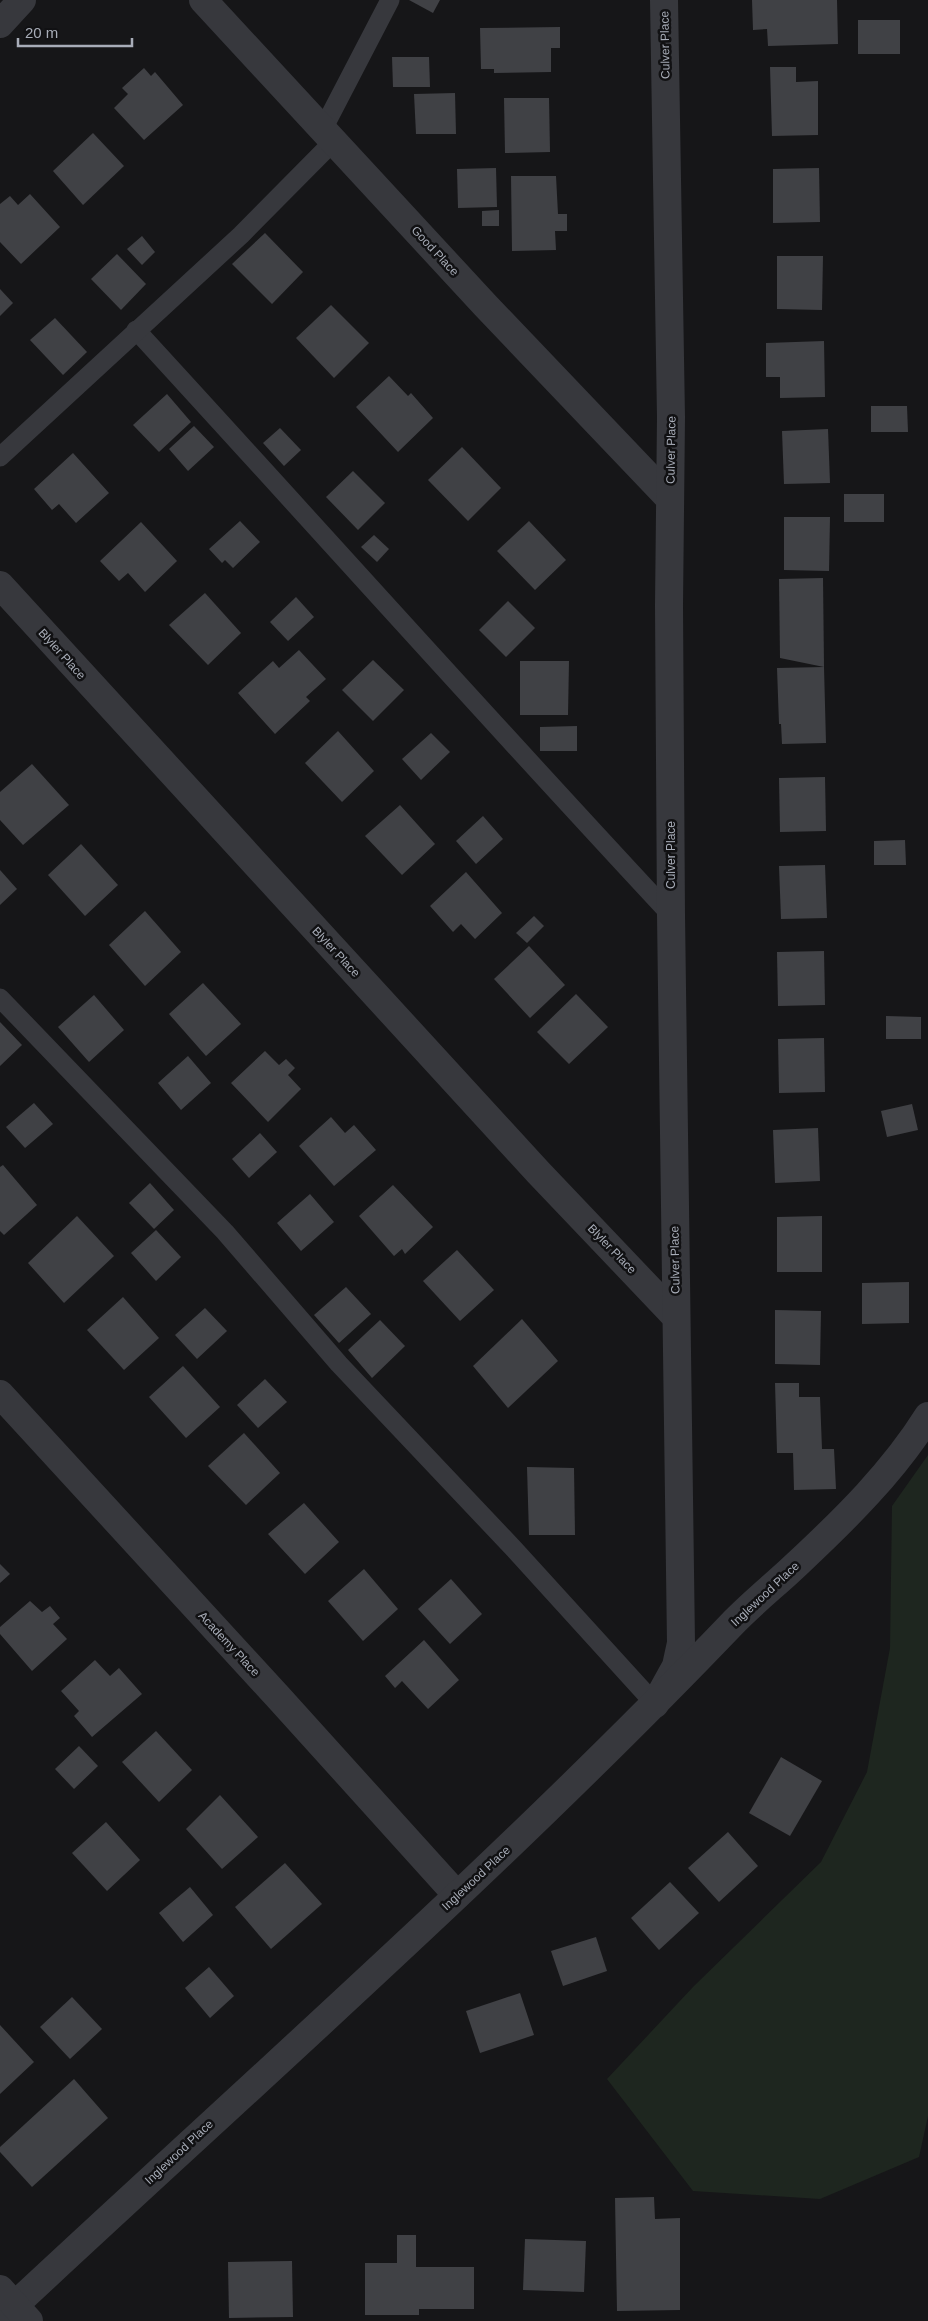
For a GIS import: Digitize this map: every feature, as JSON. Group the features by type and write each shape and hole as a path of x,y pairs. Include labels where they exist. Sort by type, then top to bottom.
{"street":[{"path":"0,24 22,0"},
{"name":"Good Place","path":"203,0 485,305 670,499"},
{"name":"Culver Place","path":"655,1704 676,1666 682,1643 671,915 671,417 664,0"},
{"name":"Blyler Place","path":"0,585 538,1172 676,1317"},
{"name":"Academy Place","path":"0,1394 457,1895"},
{"name":"Inglewood Place","path":"11,2308 515,1842 655,1704 749,1606 795,1566 869,1494 910,1445 928,1416"}],"lane":[{"path":"0,457 80,385 136,330 241,236 329,135 390,0"},
{"path":"136,330 433,653 499,730 671,915"},
{"path":"0,998 225,1232 339,1364 514,1549 655,1704"}],"shaded area":[{"path":"928,1455 928,2116 919,2157 820,2199 693,2191 607,2079 693,1987 821,1862 867,1772 890,1648 892,1506"}],"building":[{"path":"409,0 440,0 433,13"},
{"path":"752,0 837,0 838,44 768,46 767,29 753,30"},
{"path":"858,20 900,20 900,54 858,54"},
{"path":"560,27 560,48 551,48 551,72 494,73 494,69 481,69 480,28"},
{"path":"392,57 429,57 430,87 393,87"},
{"path":"770,67 796,67 796,82 818,81 818,135 772,136"},
{"path":"144,68 151,76 155,72 183,105 144,140 114,108 128,94 122,88"},
{"path":"455,93 456,134 416,134 414,94"},
{"path":"504,98 549,98 550,152 505,153"},
{"path":"93,133 124,166 83,205 53,171"},
{"path":"496,168 497,207 458,208 457,169"},
{"path":"819,168 820,222 773,223 773,169"},
{"path":"511,176 556,176 558,214 567,214 567,231 555,231 556,250 512,251"},
{"path":"30,194 60,227 21,264 0,242 0,204 10,196 18,205"},
{"path":"499,210 499,226 482,226 482,211"},
{"path":"265,233 303,272 272,304 232,264"},
{"path":"142,236 155,252 142,265 127,249"},
{"path":"117,254 146,284 121,310 91,279"},
{"path":"777,256 823,256 822,310 777,309"},
{"path":"0,289 13,303 0,316"},
{"path":"331,305 369,343 334,378 296,338"},
{"path":"55,318 87,352 63,375 30,340"},
{"path":"824,341 825,397 780,398 780,377 766,377 766,343"},
{"path":"389,376 408,396 411,393 433,418 398,452 356,407"},
{"path":"167,394 191,422 159,452 133,425"},
{"path":"871,406 907,406 908,432 871,432"},
{"path":"194,426 214,447 188,471 169,449"},
{"path":"280,428 301,450 284,466 263,443"},
{"path":"828,429 830,483 784,484 782,431"},
{"path":"462,447 501,488 468,521 428,480"},
{"path":"73,453 109,493 76,523 59,504 52,510 34,489"},
{"path":"353,471 385,503 358,530 326,497"},
{"path":"844,494 884,494 884,522 844,522"},
{"path":"784,517 830,517 829,571 784,570"},
{"path":"240,521 260,542 233,568 225,560 222,563 209,549"},
{"path":"529,521 566,560 535,590 497,551"},
{"path":"141,522 177,561 145,592 128,573 119,581 100,561"},
{"path":"374,535 389,549 377,562 361,547"},
{"path":"823,578 824,667 780,658 779,579"},
{"path":"205,593 241,633 208,665 169,625"},
{"path":"296,597 314,617 288,641 270,622"},
{"path":"508,601 535,628 506,657 479,630"},
{"path":"299,650 326,679 306,697 310,701 275,734 238,693 273,661 279,668"},
{"path":"373,660 404,690 373,721 342,690"},
{"path":"520,661 569,661 568,715 520,715"},
{"path":"824,667 826,743 782,744 781,724 779,724 777,668"},
{"path":"577,726 577,751 540,751 540,727"},
{"path":"338,731 374,771 342,802 305,763"},
{"path":"431,733 450,752 421,780 402,759"},
{"path":"32,764 69,805 23,845 0,820 0,792"},
{"path":"825,777 826,831 780,832 779,778"},
{"path":"400,805 435,844 402,875 365,836"},
{"path":"483,816 503,839 476,864 456,841"},
{"path":"905,840 906,865 874,865 874,841"},
{"path":"81,844 118,885 85,916 48,875"},
{"path":"825,865 827,918 781,919 779,866"},
{"path":"0,870 17,889 0,905"},
{"path":"466,872 502,913 475,939 461,924 453,932 430,906"},
{"path":"145,911 181,952 145,986 109,945"},
{"path":"534,916 544,926 527,943 516,933"},
{"path":"529,946 565,985 530,1018 494,979"},
{"path":"824,951 825,1005 778,1006 777,952"},
{"path":"203,983 241,1024 206,1056 169,1014"},
{"path":"576,994 608,1027 569,1064 537,1032"},
{"path":"94,995 124,1030 89,1062 58,1027"},
{"path":"886,1016 921,1017 921,1039 886,1039"},
{"path":"0,1022 22,1045 0,1066"},
{"path":"824,1038 825,1092 779,1093 778,1039"},
{"path":"265,1051 279,1065 286,1059 295,1068 288,1075 301,1089 268,1122 231,1083"},
{"path":"188,1056 211,1083 181,1110 158,1083"},
{"path":"34,1103 53,1124 25,1148 6,1127"},
{"path":"912,1104 918,1130 887,1137 881,1111"},
{"path":"331,1117 345,1133 354,1125 376,1150 334,1186 299,1146"},
{"path":"818,1128 820,1181 775,1183 773,1130"},
{"path":"260,1133 277,1152 249,1178 232,1159"},
{"path":"3,1165 37,1205 4,1235 0,1231 0,1167"},
{"path":"150,1183 174,1210 154,1229 129,1203"},
{"path":"393,1185 433,1227 405,1254 402,1249 394,1256 359,1216"},
{"path":"310,1194 334,1222 301,1251 277,1223"},
{"path":"77,1216 114,1256 64,1303 28,1263"},
{"path":"822,1216 822,1272 777,1272 777,1217"},
{"path":"156,1230 181,1257 156,1281 131,1253"},
{"path":"457,1250 494,1290 460,1321 423,1281"},
{"path":"909,1282 909,1323 862,1324 862,1283"},
{"path":"346,1287 371,1314 339,1343 314,1315"},
{"path":"123,1297 159,1338 124,1370 87,1330"},
{"path":"205,1308 227,1331 197,1359 175,1335"},
{"path":"775,1310 821,1311 820,1365 775,1364"},
{"path":"522,1319 558,1361 508,1408 473,1366"},
{"path":"380,1320 405,1346 372,1378 348,1350"},
{"path":"183,1366 220,1407 186,1438 149,1397"},
{"path":"265,1379 287,1402 258,1428 237,1405"},
{"path":"775,1383 799,1383 799,1397 820,1397 822,1449 834,1449 836,1489 794,1490 793,1453 777,1453"},
{"path":"244,1433 280,1473 246,1505 208,1466"},
{"path":"527,1467 574,1468 575,1535 529,1535"},
{"path":"304,1503 339,1542 305,1574 268,1534"},
{"path":"0,1564 10,1574 0,1583"},
{"path":"364,1569 398,1609 363,1641 328,1601"},
{"path":"451,1579 482,1614 450,1644 418,1609"},
{"path":"30,1601 42,1612 50,1606 60,1618 53,1624 67,1639 32,1671 0,1634 0,1627"},
{"path":"424,1640 459,1680 428,1709 402,1681 395,1688 385,1676"},
{"path":"95,1660 110,1676 119,1668 142,1694 92,1737 74,1716 79,1711 61,1691"},
{"path":"156,1731 192,1770 159,1802 122,1762"},
{"path":"79,1746 98,1766 74,1789 55,1769"},
{"path":"781,1757 822,1781 790,1836 749,1813"},
{"path":"220,1795 258,1837 222,1869 186,1829"},
{"path":"106,1822 140,1860 107,1891 72,1853"},
{"path":"728,1832 758,1866 719,1902 688,1868"},
{"path":"285,1863 322,1904 271,1949 235,1907"},
{"path":"670,1882 699,1913 659,1950 631,1918"},
{"path":"190,1887 213,1915 183,1942 159,1913"},
{"path":"596,1937 607,1971 563,1986 551,1951"},
{"path":"209,1967 234,1996 210,2018 185,1988"},
{"path":"520,1993 534,2035 480,2053 466,2011"},
{"path":"72,1997 102,2029 70,2059 40,2027"},
{"path":"0,2025 34,2062 0,2094"},
{"path":"74,2079 108,2118 32,2187 0,2152 0,2147"},
{"path":"654,2197 655,2219 680,2218 680,2310 617,2311 615,2198"},
{"path":"397,2235 416,2235 416,2267 474,2267 474,2309 419,2309 419,2315 365,2315 365,2263 397,2263"},
{"path":"525,2239 586,2241 584,2292 523,2290"},
{"path":"292,2261 293,2317 229,2318 228,2262"}]}
